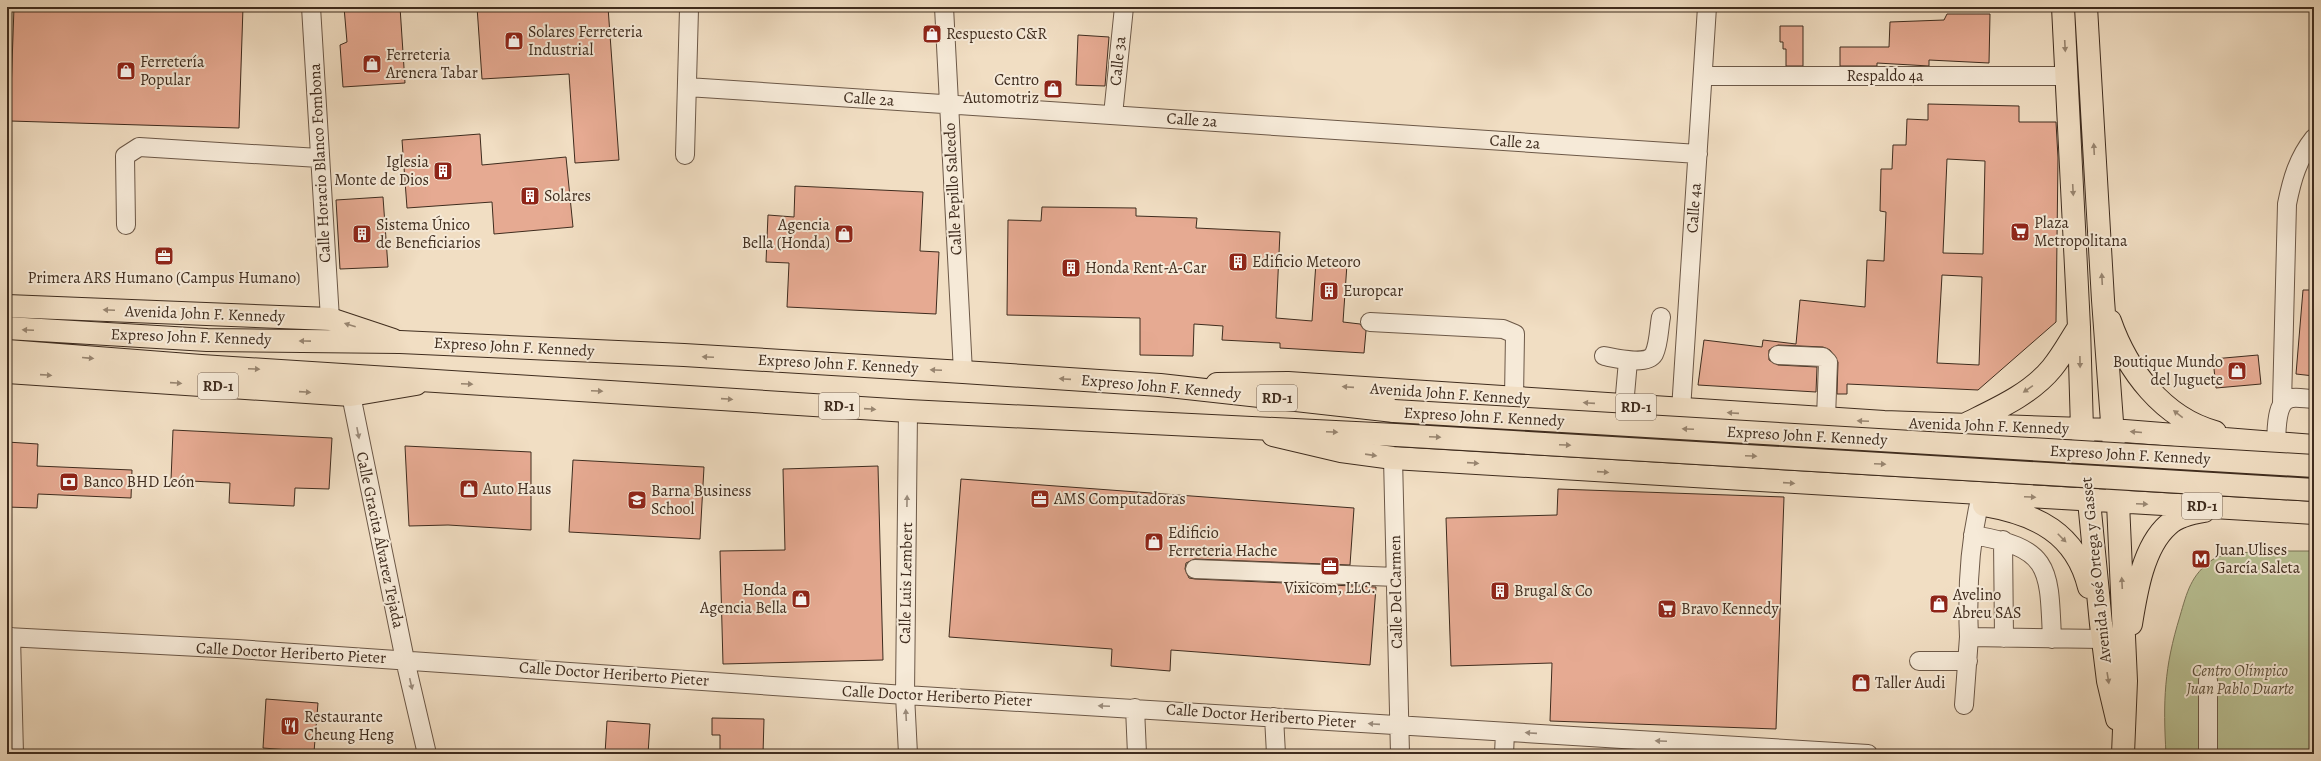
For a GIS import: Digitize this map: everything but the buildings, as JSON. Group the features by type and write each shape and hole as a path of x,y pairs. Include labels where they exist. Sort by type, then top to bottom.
{"main road":[{"name":"Avenida José Ortega y Gasset","path":"2063,7 2080,327 2082,428 2108,681 2123,751"},
{"name":"Avenida José Ortega y Gasset","path":"2086,7 2103,300 2118,503 2126,681 2123,751"},
{"path":"2103,300 2127,358 2137,374 2153,394 2182,418 2198,428 2253,442"},
{"name":"Avenida John F. Kennedy","path":"7,306 330,319 400,342"},
{"path":"1962,426 2009,402 2035,384 2051,369 2080,327"},
{"name":"Expreso John F. Kennedy","path":"7,328 207,340 400,342 692,356 963,372 1160,385 1394,411 2314,466"},
{"name":"Expreso John F. Kennedy","path":"7,351 201,366 908,411 1396,435 2314,490"},
{"name":"RD-1","path":"7,372 351,395 428,381"},
{"name":"Avenida John F. Kennedy","path":"1160,385 1288,383 1681,410 1884,422 1962,426 2082,428 2314,446"},
{"path":"1883,489 1894,481 1906,478 2015,483 2021,482 2030,474 2033,463 2031,450 2022,442 2008,439 1900,432 1894,431 1884,422"},
{"name":"RD-1","path":"1251,429 1341,451 1393,458 2118,503 2314,512"},
{"path":"2314,446 2300,455 2287,457 2185,452 2172,458 2166,470 2165,476 2169,488 2182,496 2287,500 2296,502 2314,512"},
{"path":"1920,491 2032,518 2055,531 2073,549 2084,568 2102,632"},
{"path":"2126,681 2132,618 2144,564 2152,545 2168,524 2188,514 2222,507"}],"street":[{"name":"Calle Horacio Blanco Fombona","path":"311,7 330,319"},
{"name":"Calle Pepillo Salcedo","path":"944,7 963,372"},
{"name":"Calle 3a","path":"1113,115 1124,7"},
{"name":"Calle 4a","path":"1681,410 1707,7"},
{"path":"684,155 689,10"},
{"name":"Respaldo 4a","path":"1703,76 2067,76"},
{"name":"Calle 2a","path":"687,87 1698,154"},
{"path":"2276,442 2279,411 2282,403 2287,204 2294,172 2306,148 2314,138"},
{"path":"126,225 125,156 139,147 319,158"},
{"path":"1604,356 1628,361 1648,359 1654,354 1661,317"},
{"path":"1370,322 1504,329 1515,334 1514,398"},
{"path":"1778,354 1823,357 1828,362 1826,418"},
{"path":"1624,406 1628,361"},
{"name":"Calle Gracita Álvarez Tejada","path":"351,395 405,660 428,754"},
{"path":"2282,403 2290,398 2314,399"},
{"name":"Calle Luis Lembert","path":"908,411 905,695 908,754"},
{"name":"Calle Del Carmen","path":"1393,458 1399,725"},
{"path":"1964,705 1969,637 1967,598 1973,536 1979,504"},
{"path":"1973,536 2003,540 2030,552 2043,568 2050,594 2052,639"},
{"path":"2003,540 2004,638"},
{"path":"1196,569 1396,577"},
{"path":"1969,637 2052,639 2102,632"},
{"path":"9,637 14,754"},
{"name":"Calle Doctor Heriberto Pieter","path":"9,637 405,660 905,695 1505,732 1566,728 1607,746 1868,754"},
{"path":"1919,660 1968,661"},
{"path":"2208,680 2208,754"},
{"path":"1135,708 1137,754"},
{"path":"1274,717 1276,754"},
{"path":"1399,725 1400,754"},
{"path":"1504,754 1505,732"}],"green space":[{"name":"Centro Olímpico Juan Pablo Duarte","path":"2263,551 2314,551 2314,754 2166,754 2165,701 2168,669 2175,635 2185,599 2194,578 2205,566 2217,557 2229,554"}],"place":[{"name":"Respuesto C&R","path":"932,34"},
{"name":"Solares Ferreteria Industrial","path":"514,41"},
{"name":"Ferreteria Arenera Tabar","path":"372,64"},
{"name":"Ferretería Popular","path":"126,71"},
{"name":"Centro Automotriz","path":"1053,89"},
{"name":"Iglesia Monte de Dios","path":"443,171"},
{"name":"Solares","path":"530,196"},
{"name":"Plaza Metropolitana","path":"2020,232"},
{"name":"Sistema Único de Beneficiarios","path":"362,234"},
{"name":"Agencia Bella (Honda)","path":"844,234"},
{"name":"Primera ARS Humano (Campus Humano)","path":"164,256"},
{"name":"Edificio Meteoro","path":"1238,262"},
{"name":"Honda Rent-A-Car","path":"1071,268"},
{"name":"Europcar","path":"1329,291"},
{"name":"Boutique Mundo del Juguete","path":"2237,371"},
{"name":"Banco BHD León","path":"69,482"},
{"name":"Auto Haus","path":"469,489"},
{"name":"AMS Computadoras","path":"1040,499"},
{"name":"Barna Business School","path":"637,500"},
{"name":"Edificio Ferreteria Hache","path":"1154,542"},
{"name":"Juan Ulises García Saleta","path":"2201,559"},
{"name":"Vixicom, LLC.","path":"1330,566"},
{"name":"Brugal & Co","path":"1500,591"},
{"name":"Honda Agencia Bella","path":"801,599"},
{"name":"Avelino Abreu SAS","path":"1939,604"},
{"name":"Bravo Kennedy","path":"1667,609"},
{"name":"Taller Audi","path":"1861,683"},
{"name":"Restaurante Cheung Heng","path":"290,726"}]}
